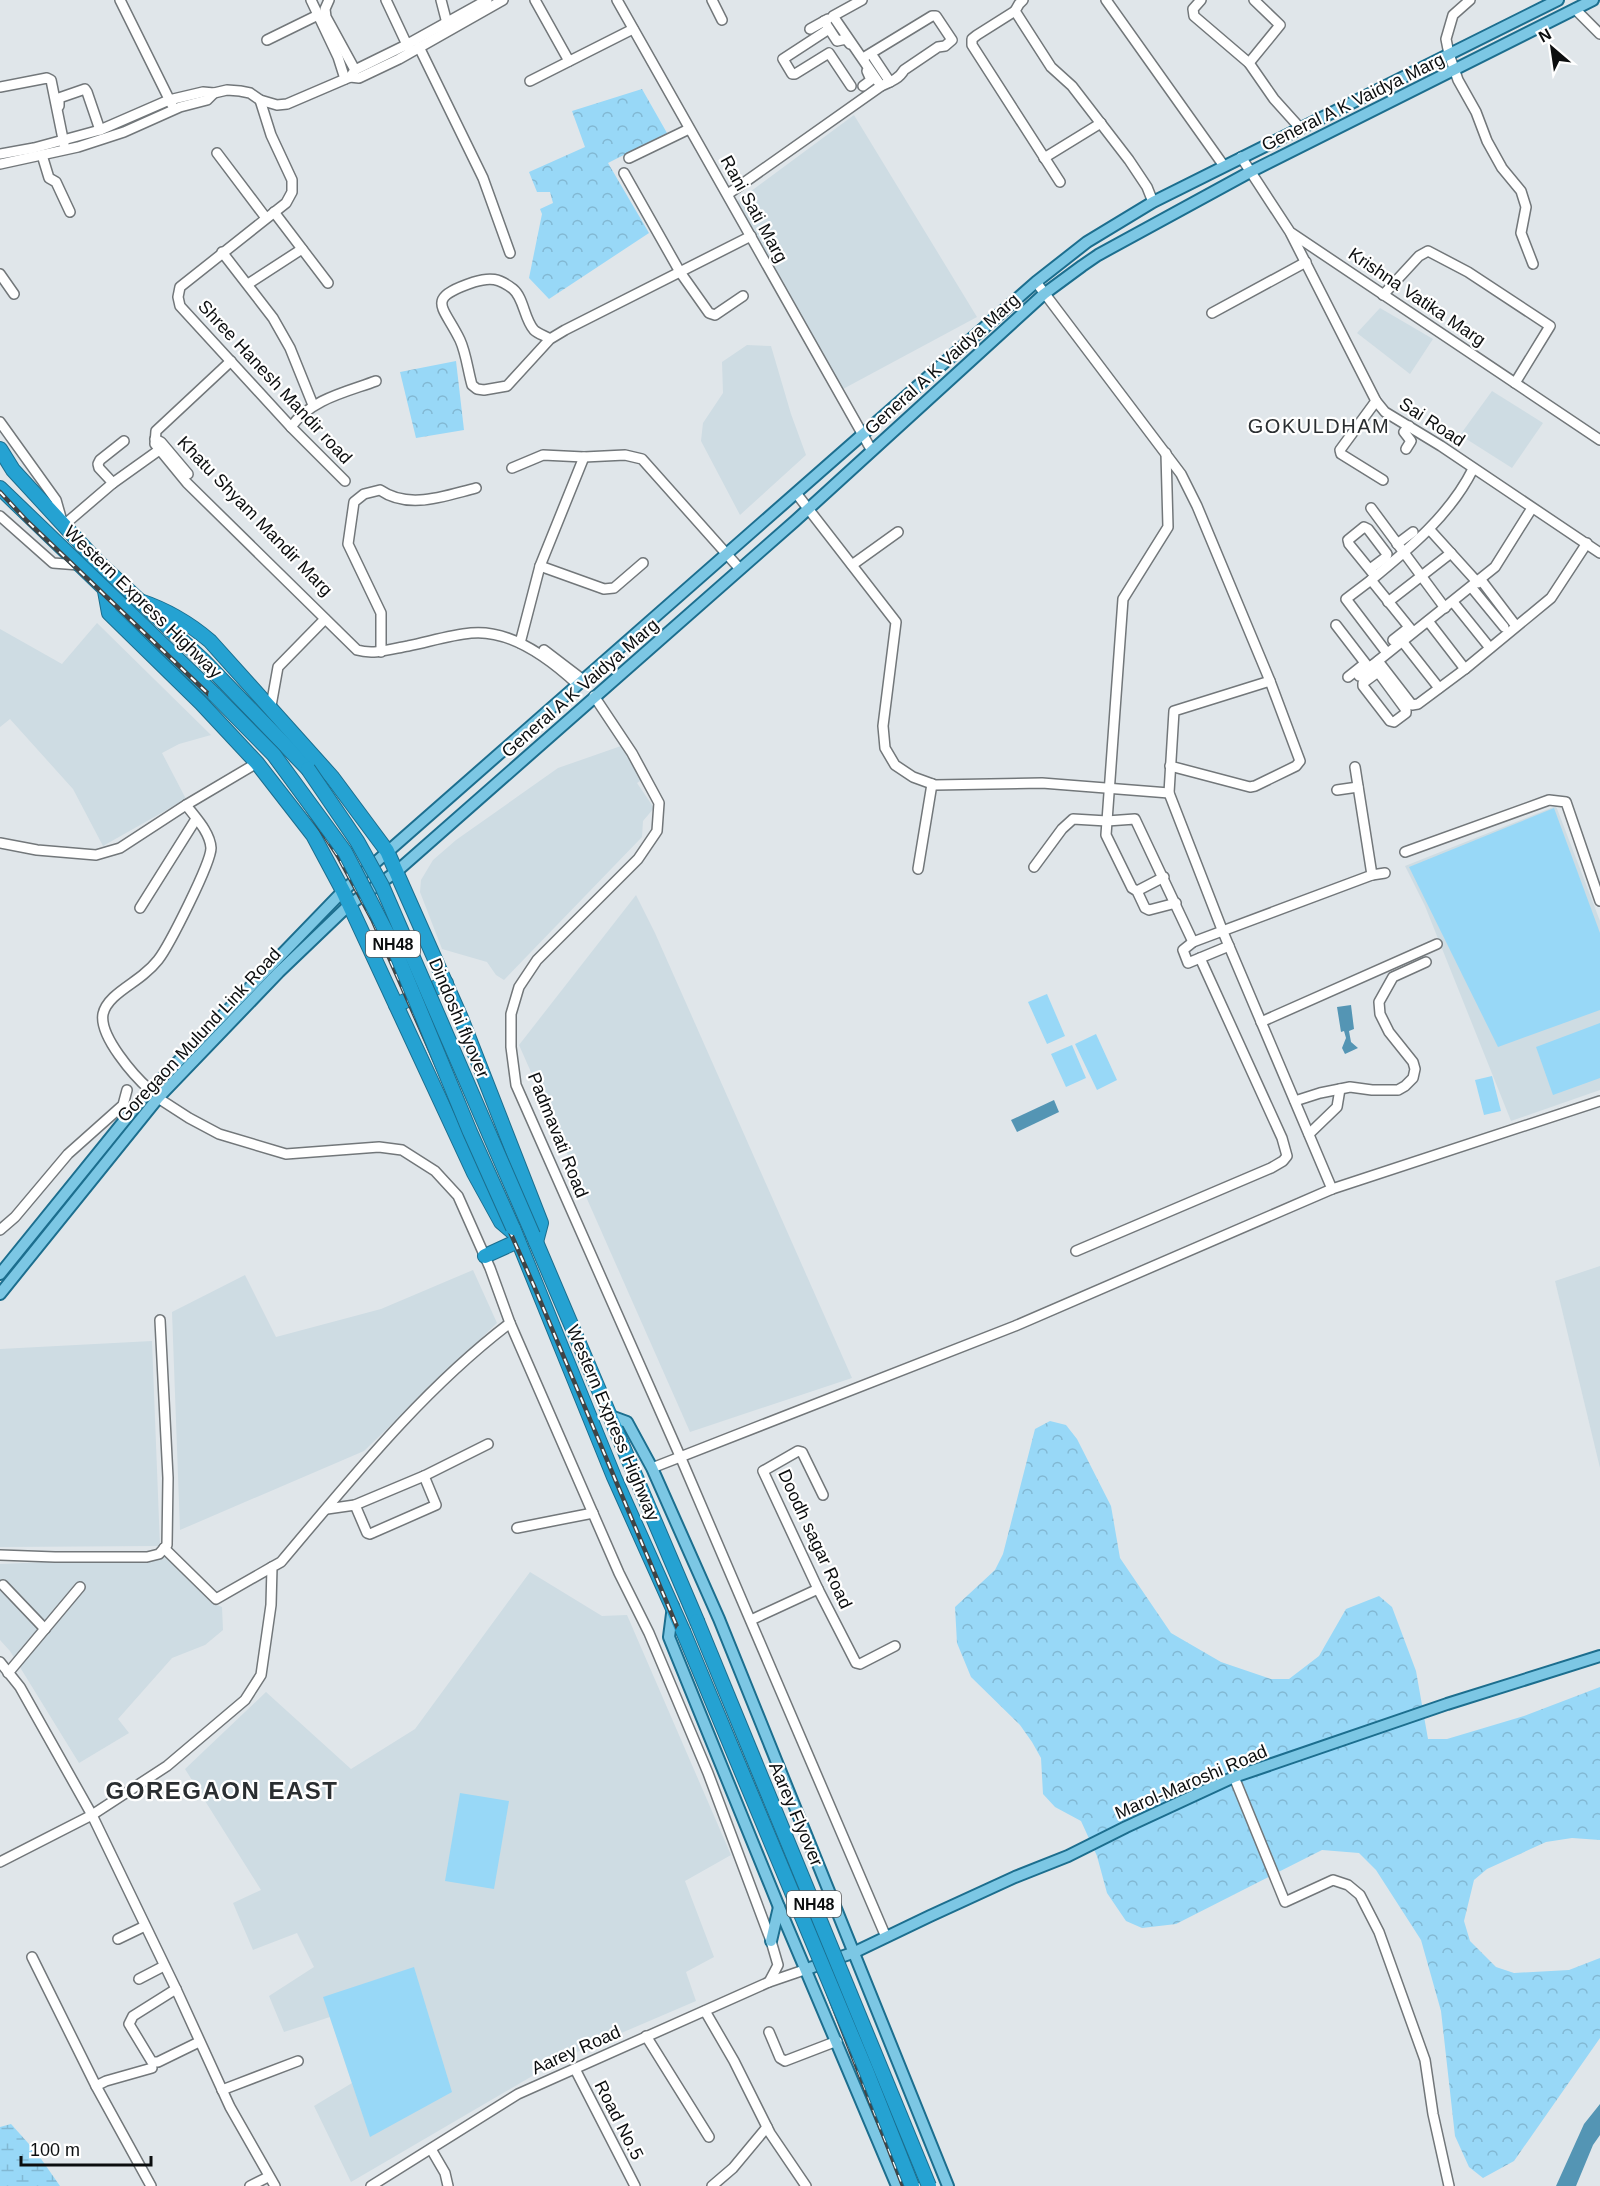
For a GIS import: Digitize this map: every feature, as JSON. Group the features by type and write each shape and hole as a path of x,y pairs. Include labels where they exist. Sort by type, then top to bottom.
{"highway":[{"name":"NH48","path":"0,449 13,470 61,522"},
{"name":"Western Express Highway","path":"0,488 214,695"},
{"name":"Western Express Highway","path":"61,522 94,558 227,684"},
{"path":"105,591 109,613 201,703 257,764 313,835 343,891 474,1173 501,1222 515,1234 485,1256"},
{"path":"140,601 190,624 210,641 332,777 387,850 446,983 541,1223 534,1239"},
{"name":"Dindoshi flyover","path":"227,684 308,769 357,841 392,907 534,1239"},
{"name":"Dindoshi flyover","path":"214,695 273,755 326,823 345,852 393,945 515,1234"},
{"path":"396,1005 446,983"},
{"name":"Western Express Highway","path":"515,1234 614,1477 683,1631"},
{"name":"Western Express Highway","path":"534,1239 697,1621"},
{"name":"Aarey Flyover","path":"697,1621 929,2186"},
{"name":"Aarey Flyover","path":"683,1631 867,2070 912,2186"}],"main road":[{"name":"General A K Vaidya Marg","path":"396,872 808,509 1044,294 1098,255 1250,172 1593,0"},
{"name":"General A K Vaidya Marg","path":"343,891 1036,282 1087,242 1153,202 1552,1"},
{"name":"Goregaon Mulund Link Road","path":"0,1294 154,1094 349,904 396,872"},
{"name":"Goregaon Mulund Link Road","path":"0,1274 154,1094 343,891"},
{"path":"608,1415 627,1422 652,1468 719,1619 948,2186"},
{"path":"673,1606 669,1637 779,1907 897,2186"},
{"name":"Marol-Maroshi Road","path":"807,1969 855,1953 1234,1777 1447,1704 1600,1656"},
{"path":"771,1941 779,1907"}],"street":[{"path":"120,0 174,110"},
{"path":"311,0 338,57 350,75"},
{"path":"329,0 325,9 326,17 350,75"},
{"path":"386,0 408,49"},
{"path":"441,0 447,26"},
{"path":"107,131 169,100 203,92 240,91 277,105 287,104 408,49 487,0"},
{"path":"408,49 419,47 447,26 503,0"},
{"path":"535,0 568,61"},
{"name":"Rani Sati Marg","path":"617,0 728,194 749,237 861,436 872,451"},
{"path":"712,0 722,20"},
{"path":"851,86 829,53 795,74 792,74 783,59 850,3 862,0"},
{"path":"1023,0 1015,11 977,34 972,39 972,45 1060,182"},
{"path":"1106,0 1224,166"},
{"path":"1201,0 1194,9 1194,16 1249,63 1274,99 1301,129"},
{"path":"1249,63 1281,25 1254,0"},
{"path":"1470,0 1453,15 1446,39 1449,54 1454,71 1502,168 1521,191 1526,207 1521,233 1533,264"},
{"path":"1575,9 1600,34"},
{"path":"1015,11 1045,58 1072,86 1134,167 1153,202"},
{"path":"267,40 318,15"},
{"path":"833,16 863,58 886,84"},
{"path":"728,194 901,75 904,70 952,40 936,16 932,16 863,58"},
{"path":"810,29 826,25"},
{"path":"826,25 837,41 846,39 870,77 871,80 863,86"},
{"path":"530,81 633,29"},
{"path":"419,47 483,178 510,253"},
{"path":"874,58 886,84"},
{"path":"0,87 47,78 51,80 66,145"},
{"path":"66,145 59,98 84,90 87,92 107,131"},
{"path":"4,158 42,155 107,131 207,100 214,93"},
{"path":"260,100 271,135 292,180 292,192 286,203 222,252 279,328 290,348 313,405"},
{"path":"1044,158 1101,123"},
{"path":"629,158 689,129"},
{"path":"4,158 66,145"},
{"path":"217,153 302,249 328,283"},
{"path":"42,155 49,178 56,182 70,212"},
{"name":"Krishna Vatika Marg","path":"1241,157 1290,232 1600,440"},
{"path":"624,173 680,272 709,313 715,315 743,296"},
{"name":"Sai Road","path":"1290,232 1376,401 1385,412 1403,429 1473,469 1600,553"},
{"path":"550,339 534,330 516,291 503,282 489,278 453,289 444,295 441,303 442,311 461,342 472,386 477,389 507,386 550,339 749,237"},
{"path":"248,284 302,249"},
{"path":"1383,295 1419,256 1428,251 1468,272 1550,326 1515,383"},
{"name":"Shree Hanesh Mandir road","path":"222,252 180,287 178,297 180,306 291,427 345,481"},
{"path":"1212,313 1306,262"},
{"path":"0,274 14,294"},
{"path":"1036,282 1181,474 1197,506 1300,758 1296,766 1250,787 1170,766"},
{"name":"Khatu Shyam Mandir Marg","path":"231,362 156,431 155,444 162,448 190,480 319,609 362,647 381,650"},
{"path":"291,427 300,414 313,405 376,381"},
{"path":"1376,401 1340,450 1341,454 1350,461 1383,480"},
{"path":"0,422 56,500 61,522 162,448"},
{"path":"1403,429 1411,441 1406,448"},
{"path":"112,483 98,465 100,460 124,441"},
{"path":"1166,453 1168,527 1123,599 1107,835 1132,888 1137,891 1147,909 1176,903"},
{"path":"512,468 543,455 625,456 642,459 740,569"},
{"path":"521,640 540,566 584,457"},
{"path":"1386,651 1346,599 1372,575 1404,553 1430,530 1473,469"},
{"path":"381,650 381,613 348,544 354,502 364,494 380,490 391,498 425,501 476,488"},
{"path":"796,494 896,622 882,726 885,748 895,765 913,777 932,784 1042,783 1168,793"},
{"path":"1371,508 1421,577 1490,648"},
{"path":"1359,676 1397,640 1428,621 1477,584 1495,567 1532,508"},
{"path":"0,516 53,562 79,565"},
{"path":"1372,575 1387,554 1364,527 1348,540 1349,544 1388,602 1411,630"},
{"path":"1430,530 1516,626"},
{"path":"852,565 898,532"},
{"path":"1397,544 1413,532"},
{"path":"1336,625 1412,705 1418,704 1465,669 1551,597 1587,543"},
{"path":"1388,602 1451,553"},
{"path":"540,566 604,590 614,588 643,563"},
{"path":"1477,584 1504,627"},
{"name":"Khatu Shyam Mandir Marg","path":"319,609 325,619 357,650 381,650 472,632 493,634 521,640 580,681"},
{"path":"270,706 278,667 325,619"},
{"path":"1428,621 1465,669"},
{"path":"1397,640 1439,688"},
{"path":"1373,665 1406,710 1406,713 1394,722 1390,721 1363,686 1373,665"},
{"path":"1348,677 1373,665"},
{"path":"1270,681 1174,711 1168,793 1223,932 1332,1189"},
{"name":"Padmavati Road","path":"594,696 632,753 659,802 657,831 638,859 537,960 519,987 512,1014 511,1047 516,1084 681,1456 886,1937"},
{"path":"0,843 37,850 96,855 120,848 186,805 257,764"},
{"path":"1355,767 1372,875"},
{"path":"918,869 932,784"},
{"path":"1337,790 1358,787"},
{"path":"1405,852 1549,801 1566,802 1600,901"},
{"path":"186,805 209,840 211,850 174,934 158,960 110,1000 102,1017 104,1027 122,1059 136,1077 154,1094 189,1119 219,1134 286,1154 379,1147 402,1150 435,1171 458,1196 485,1256 510,1323 619,1573 649,1633 708,1773 771,1941 778,1965 769,1982"},
{"path":"140,908 196,819"},
{"path":"1034,867 1070,821 1076,819 1137,820 1193,942"},
{"path":"1229,946 1188,963 1183,950 1193,942 1372,875 1385,873"},
{"path":"1137,891 1164,877"},
{"path":"1261,1022 1437,944"},
{"path":"1076,1251 1271,1168 1287,1156 1282,1138 1200,958"},
{"path":"1295,1101 1350,1087 1398,1090 1413,1078 1415,1069 1413,1062 1389,1032 1380,1014 1379,1002 1393,977 1426,962"},
{"path":"1309,1134 1337,1107 1340,1089"},
{"path":"0,1230 15,1217 68,1154 123,1105 128,1090"},
{"path":"652,1468 1016,1326 1332,1189 1600,1101"},
{"path":"0,1555 147,1557 159,1554 167,1545 168,1478 160,1320"},
{"path":"164,1548 216,1599 281,1562 383,1442 455,1370 486,1341 510,1323"},
{"path":"327,1509 355,1505 424,1476 488,1444"},
{"name":"Doodh sagar Road","path":"824,1495 802,1452 798,1451 763,1471 818,1589 856,1663 860,1664 895,1646"},
{"path":"355,1505 367,1533 370,1534 436,1505 424,1476"},
{"path":"517,1528 593,1513"},
{"path":"0,1862 92,1815 167,1766 245,1700 261,1675 266,1652 272,1567"},
{"path":"3,1585 45,1629"},
{"path":"9,1672 80,1587"},
{"path":"751,1620 818,1589"},
{"path":"0,1662 20,1687 92,1815 222,2090 275,2186"},
{"path":"1234,1777 1285,1902 1333,1880 1348,1885 1360,1895 1379,1932 1425,2060 1433,2114 1449,2186"},
{"path":"118,1939 145,1926"},
{"path":"32,1957 96,2086 151,2186"},
{"path":"139,1979 164,1966"},
{"name":"Aarey Road","path":"371,2186 518,2094 769,1982 807,1969"},
{"path":"176,1989 133,2016 129,2019 129,2024 152,2062 158,2062 199,2042"},
{"path":"705,2011 734,2061 767,2127 806,2186"},
{"path":"769,2032 780,2058 786,2061 837,2041"},
{"path":"646,2036 709,2137"},
{"path":"222,2090 298,2061"},
{"path":"96,2086 152,2068"},
{"name":"Road No.5","path":"575,2069 634,2186"},
{"path":"711,2186 733,2168 767,2127"},
{"path":"431,2149 445,2173 448,2186"},
{"path":"250,2186 268,2177"}],"shaded area":[{"path":"854,115 977,317 843,389 735,203"},
{"path":"1380,308 1433,339 1410,374 1357,333"},
{"path":"747,345 771,346 806,455 740,515 701,441 703,423 723,393 722,362"},
{"path":"1492,391 1543,423 1512,468 1460,435"},
{"path":"97,623 211,735 179,744 162,753 186,799 103,846 73,789 10,719 0,727 0,629 62,664"},
{"path":"621,746 646,777 637,783 654,808 643,821 642,837 504,980 496,975 487,962 442,949 420,892 421,880 433,860 456,840 558,768"},
{"path":"1556,806 1600,921 1600,1090 1511,1121 1425,906 1405,866"},
{"path":"636,895 655,933 852,1378 690,1432 519,1045"},
{"path":"1351,1005 1354,1029 1349,1031 1351,1042 1358,1048 1345,1054 1342,1048 1346,1038 1344,1031 1341,1032 1337,1007"},
{"path":"1054,1100 1059,1112 1017,1132 1011,1120"},
{"path":"1600,1266 1600,1468 1555,1281"},
{"path":"473,1270 497,1323 364,1451 180,1530 172,1312 245,1275 276,1337 381,1309"},
{"path":"152,1341 160,1546 0,1547 0,1349"},
{"path":"167,1557 212,1603 222,1607 223,1630 205,1645 172,1658 118,1719 129,1733 79,1763 10,1651 0,1640 0,1564"},
{"path":"530,1572 602,1616 627,1615 731,1855 685,1881 714,1957 686,1972 696,2001 563,2058 351,2182 314,2106 352,2083 330,2017 284,2032 269,1996 314,1967 297,1933 253,1950 233,1903 261,1890 185,1769 266,1692 351,1769 415,1729"},
{"path":"1600,2104 1600,2135 1593,2145 1576,2186 1556,2186 1584,2124"}],"green space":[{"path":"642,89 667,133 608,163 649,233 549,299 529,278 542,214 540,209 553,203 550,192 537,192 529,172 585,147 572,111"},
{"path":"456,361 464,430 416,438 400,372"},
{"path":"1554,808 1600,933 1600,1010 1498,1047 1409,867"},
{"path":"1047,994 1065,1036 1047,1044 1028,1002"},
{"path":"1600,1023 1600,1078 1553,1095 1536,1047"},
{"path":"1096,1034 1117,1080 1097,1090 1075,1044"},
{"path":"1072,1045 1086,1078 1066,1087 1051,1054"},
{"path":"1492,1076 1501,1111 1484,1115 1475,1080"},
{"path":"1050,1421 1066,1425 1077,1439 1111,1506 1120,1558 1171,1633 1221,1662 1271,1679 1289,1679 1319,1656 1346,1609 1379,1596 1392,1607 1416,1671 1428,1739 1447,1739 1524,1716 1600,1687 1600,1840 1572,1838 1546,1842 1487,1869 1474,1880 1464,1921 1470,1941 1496,1967 1514,1973 1569,1970 1600,1958 1600,2038 1514,2161 1483,2178 1469,2167 1455,2136 1441,2011 1421,1940 1376,1870 1359,1853 1322,1850 1176,1924 1142,1928 1126,1921 1107,1893 1097,1856 1081,1821 1055,1807 1043,1794 1041,1758 1032,1742 1020,1725 971,1677 957,1643 955,1607 995,1570 1003,1554 1035,1429"},
{"path":"460,1793 509,1801 494,1889 445,1881"},
{"path":"414,1967 452,2092 370,2137 323,1997"},
{"path":"11,2124 37,2153 60,2186 0,2186 0,2127"}],"railway":[{"path":"0,492 27,521 222,707 265,752 338,856 373,921 534,1286 743,1784 799,1918 903,2186"}],"district":[{"name":"GOKULDHAM","path":"1319,426"},
{"name":"GOREGAON EAST","path":"222,1791"}]}
